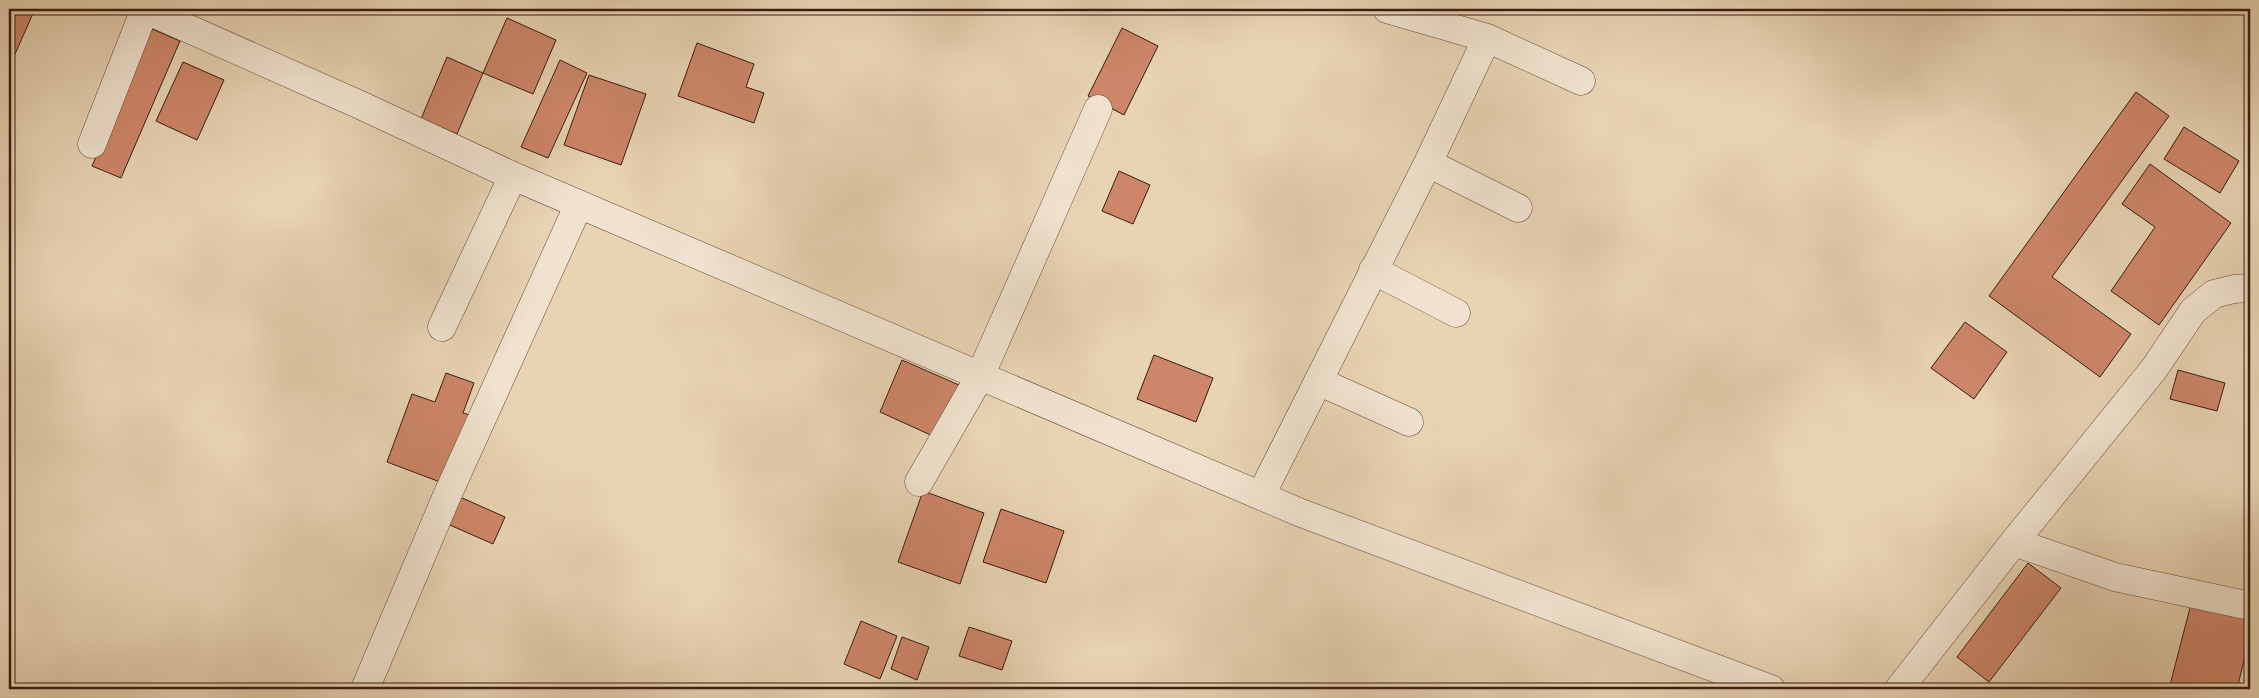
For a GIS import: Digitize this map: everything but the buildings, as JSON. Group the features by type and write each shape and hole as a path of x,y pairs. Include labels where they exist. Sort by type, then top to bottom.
{"street":[{"path":"92,144 145,9 358,104 513,176 649,232 1301,513 1771,689"},
{"path":"1387,9 1487,38 1581,81"},
{"path":"1261,495 1428,163 1487,38"},
{"path":"919,482 980,376 1098,109"},
{"path":"1428,163 1518,208"},
{"path":"442,327 513,176"},
{"path":"366,689 446,498 579,204"},
{"path":"1373,270 1456,313"},
{"path":"1899,689 2014,542 2154,369 2193,311 2214,294 2234,289 2250,288"},
{"path":"1318,381 1410,422"},
{"path":"2014,542 2115,577 2250,606"}]}
